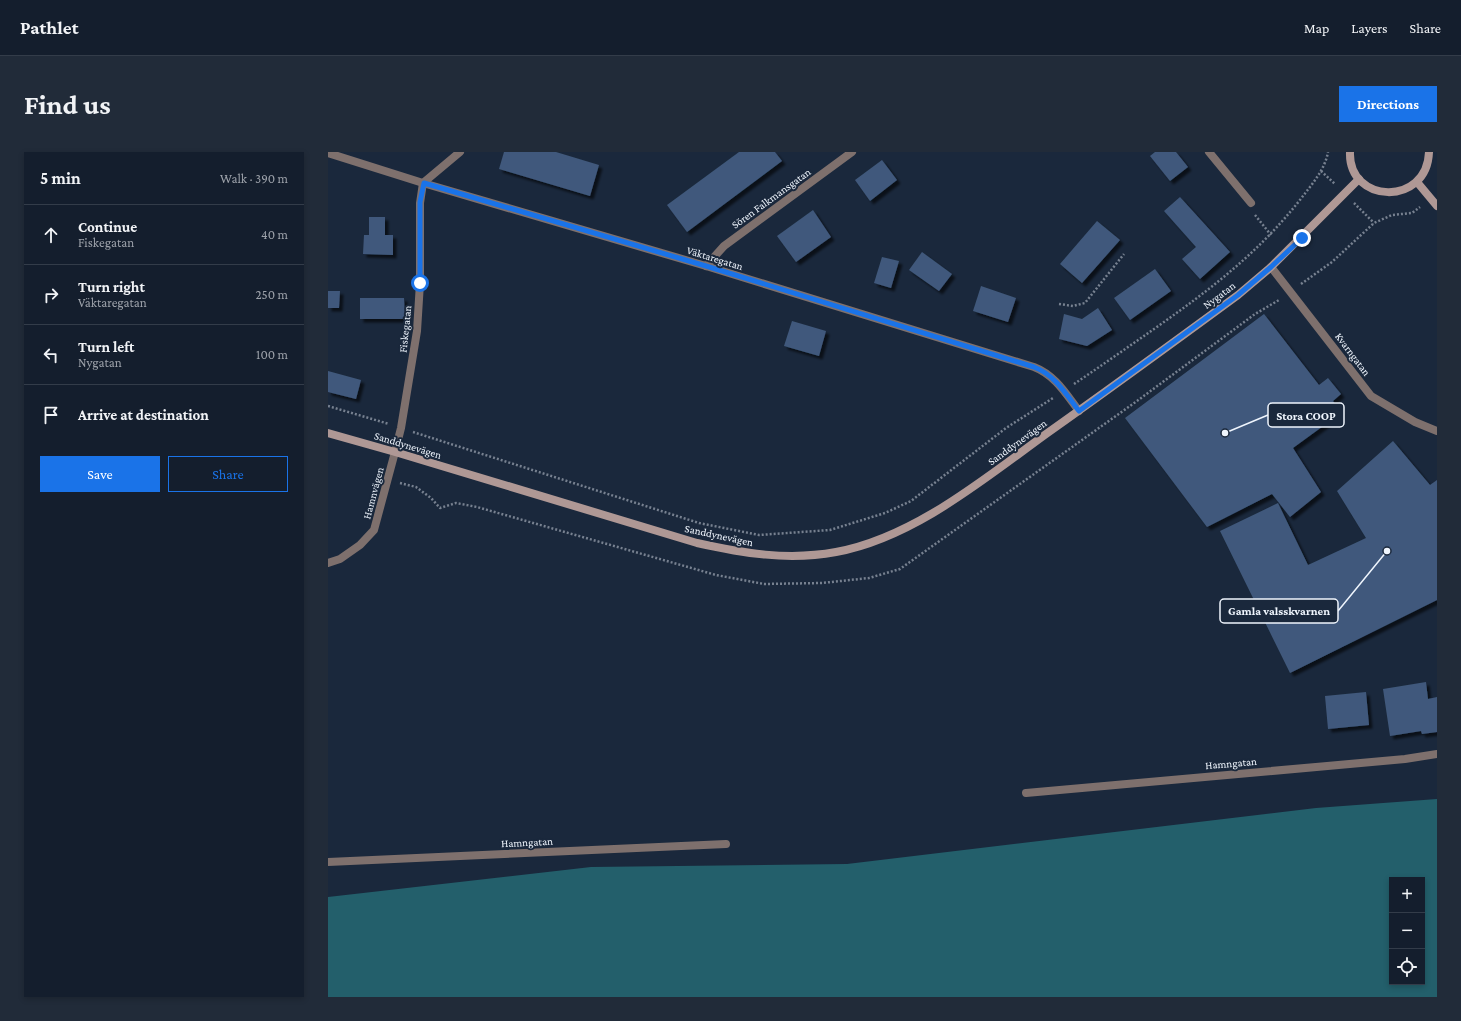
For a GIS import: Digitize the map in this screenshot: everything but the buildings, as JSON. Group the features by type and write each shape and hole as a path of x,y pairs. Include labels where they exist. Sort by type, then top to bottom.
{"street":[{"path":"424,183 460,152"},
{"name":"Sören Falkmansgatan","path":"706,266 724,246 852,152"},
{"path":"1209,152 1251,203"},
{"path":"1350,152 1352,168 1359,179 1375,190 1391,193 1406,190 1417,182 1427,166 1429,152"},
{"name":"Väktaregatan","path":"328,153 424,183 706,266 1034,367 1042,370 1052,377 1079,411"},
{"name":"Nygatan","path":"1079,411 1238,295 1271,267 1359,179"},
{"path":"1417,182 1437,206"},
{"name":"Fiskegatan","path":"395,452 401,428 417,331 420,283 420,202 424,183"},
{"name":"Kvarngatan","path":"1271,267 1371,396 1415,422 1437,431"},
{"name":"Sanddynevägen","path":"328,434 395,452 696,542 734,551 772,556 805,556 836,552 882,539 917,522 980,482 1079,411"},
{"name":"Hamnvägen","path":"328,563 340,559 360,545 374,530 395,452"},
{"name":"Hamngatan","path":"1026,793 1405,759 1437,754"},
{"name":"Hamngatan","path":"328,862 726,844"}],"path":[{"path":"328,406 699,523 760,535 830,530 885,513 911,501 1006,428 1064,391 1200,296 1239,265 1271,235 1321,171 1328,152"},
{"path":"1251,203 1253,212 1271,235"},
{"path":"388,480 416,487 431,498 440,508 456,503 477,507 716,575 764,584 822,583 869,578 900,569 1137,401 1255,314 1273,304 1332,262 1374,223 1392,215 1412,213"},
{"path":"1058,304 1073,306 1085,303 1124,254"}],"shaded area":[{"path":"1437,799 1437,997 328,997 328,897 591,867 847,864 1316,808"}],"place":[{"name":"Stora COOP","path":"1225,433"},
{"name":"Gamla valsskvarnen","path":"1387,551"}],"route":[{"path":"420,283 420,202 424,183 706,266 1034,367 1042,370 1052,377 1079,411 1238,295 1302,238"}]}
